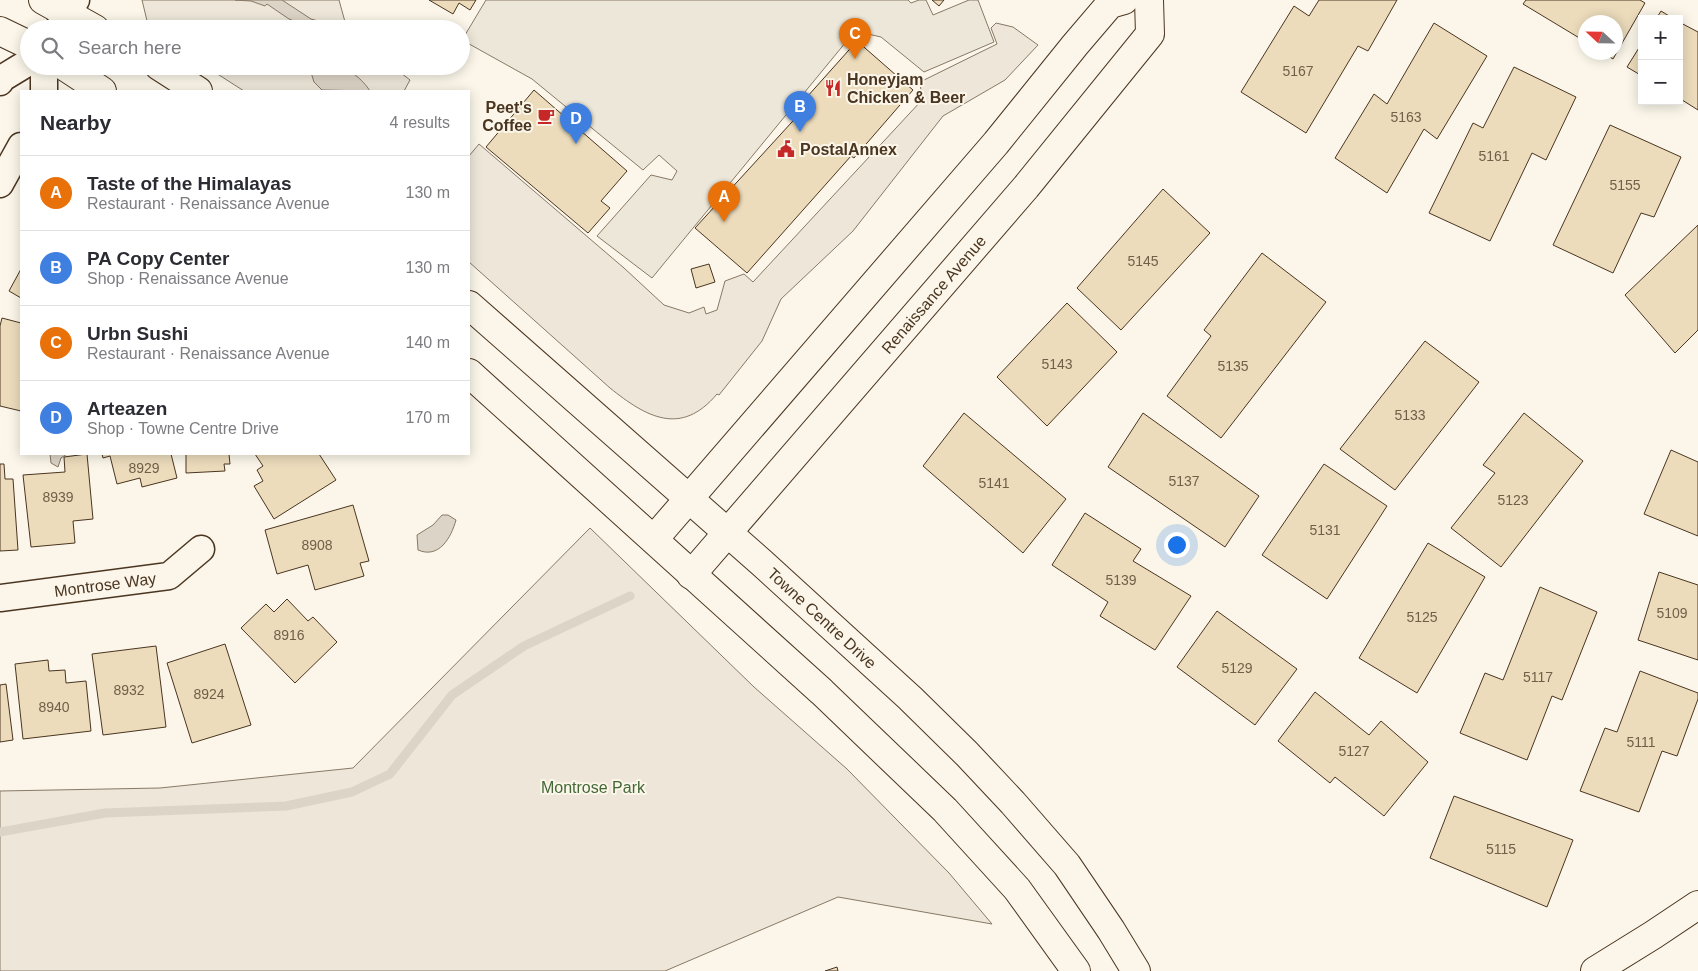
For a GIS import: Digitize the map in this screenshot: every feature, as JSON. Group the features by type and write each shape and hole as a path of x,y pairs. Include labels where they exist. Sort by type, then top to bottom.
{"main road":[{"path":"43,0 78,20"},
{"path":"654,539 990,150 1075,44 1110,4 1124,0"},
{"name":"Renaissance Avenue","path":"691,575 1036,176 1150,34 1149,0"},
{"path":"0,31 20,41"},
{"path":"78,75 100,90"},
{"path":"173,75 196,90"},
{"name":"Towne Centre Drive","path":"470,306 769,569 910,698 967,754 1013,803 1067,866 1111,930 1136,971"},
{"path":"470,374 822,692 945,810 1017,890 1076,971"},
{"path":"1595,971 1698,905"}],"street":[{"path":"0,82 1,79 20,67"},
{"path":"44,75 44,90"},
{"path":"0,184 20,148"},
{"name":"Montrose Way","path":"0,598 169,576 201,549"}],"green space":[{"path":"142,0 339,0 345,20 147,20"},
{"path":"996,23 1013,27 1038,45 1005,80 943,116 853,231 781,299 762,341 719,395 717,394 704,407 690,415 677,419 664,418 650,414 623,398 470,263 470,155 479,144 624,268 664,305 689,313 704,307 706,314 717,310 725,281 744,274 753,282 922,100 920,82 997,44 991,28"},
{"path":"219,75 404,75 410,80 405,90 242,90"},
{"name":"Montrose Park","path":"590,528 754,687 847,769 949,873 992,924 838,897 665,971 0,971 0,791 160,788 353,768"}],"shaded area":[{"path":"235,0 282,0 315,20 292,20 267,4 265,6 251,1"},
{"path":"486,0 908,0 911,3 926,0 933,15 969,0 978,0 994,42 924,72 881,37 855,31 652,278 597,236 651,175 672,180 677,171 659,155 643,170 532,79 470,44 470,27"},
{"path":"312,75 355,75 369,90 322,90 314,82"},
{"path":"50,455 66,455 61,458 58,467 51,463"},
{"path":"442,515 448,515 456,520 447,540 432,552 418,550 417,535 433,525"}],"building":[{"path":"429,0 476,0 470,10 459,3 453,14"},
{"path":"932,0 944,0 939,6"},
{"path":"1319,0 1397,0 1368,51 1358,46 1306,133 1241,92 1294,6 1309,16"},
{"path":"1526,0 1640,0 1645,3 1623,42 1623,15 1578,15 1578,37 1523,4"},
{"path":"1661,11 1668,15 1658,15"},
{"path":"1434,23 1487,56 1437,139 1424,129 1387,193 1335,158 1374,94 1387,104"},
{"path":"1683,24 1698,32 1698,110 1683,101"},
{"path":"857,41 913,90 854,158 851,156 747,273 695,228 802,111 798,107"},
{"path":"1638,49 1638,74 1627,67"},
{"path":"1514,67 1576,97 1546,160 1532,153 1490,241 1429,213 1473,123 1483,128"},
{"path":"534,90 627,171 601,201 610,208 588,233 486,147"},
{"path":"1610,125 1681,157 1654,217 1641,213 1613,273 1553,245"},
{"path":"1163,189 1210,233 1121,330 1077,288"},
{"path":"1698,225 1698,330 1675,353 1625,295"},
{"path":"1262,253 1326,302 1221,438 1167,396 1211,336 1204,330"},
{"path":"709,264 715,282 696,288 691,269"},
{"path":"20,271 20,297 9,291"},
{"path":"1067,303 1117,352 1047,426 997,377"},
{"path":"2,318 20,323 20,411 0,406 0,326"},
{"path":"1425,341 1479,382 1395,490 1340,449"},
{"path":"964,413 1066,499 1023,553 923,466"},
{"path":"1143,413 1259,496 1225,547 1108,467"},
{"path":"1524,413 1583,461 1501,567 1451,528 1495,473 1483,465"},
{"path":"1671,450 1698,462 1698,536 1644,514"},
{"path":"87,455 93,519 73,521 75,543 31,547 23,475 65,472 64,457"},
{"path":"102,455 171,455 177,478 142,487 140,478 117,484 110,456 103,458"},
{"path":"186,455 229,455 230,464 224,464 225,471 186,473"},
{"path":"256,455 320,455 336,480 274,519 254,486 263,481 257,470 263,466"},
{"path":"0,464 4,464 5,479 13,479 18,550 0,551"},
{"path":"1324,464 1387,506 1327,599 1262,555"},
{"path":"353,505 369,561 360,563 364,576 315,590 308,565 277,574 265,530"},
{"path":"1085,513 1141,549 1133,561 1191,596 1155,650 1100,616 1108,602 1052,565"},
{"path":"1428,543 1485,577 1417,693 1359,658"},
{"path":"1659,572 1698,585 1698,660 1638,640"},
{"path":"1540,587 1597,612 1562,700 1552,696 1527,760 1460,733 1485,673 1503,680"},
{"path":"287,599 308,621 313,617 337,642 295,683 241,628 266,604 274,612"},
{"path":"1217,611 1297,669 1255,725 1177,667"},
{"path":"225,644 251,725 192,743 167,663"},
{"path":"156,646 166,727 103,735 92,654"},
{"path":"48,660 49,671 65,670 66,683 86,681 91,731 23,739 15,664"},
{"path":"1640,671 1698,693 1698,699 1677,756 1662,751 1639,812 1580,791 1605,728 1617,732"},
{"path":"6,684 13,740 0,742 0,685"},
{"path":"1315,692 1369,735 1381,721 1428,762 1384,816 1335,777 1330,783 1278,741"},
{"path":"1454,796 1573,840 1547,907 1430,858"},
{"path":"837,967 838,971 825,971"}],"waterway":[{"path":"0,832 105,813 286,806 352,792 390,774 452,695 524,646 630,596"}],"place":[{"name":"Urbn Sushi","path":"855,59"},
{"name":"Honeyjam Chicken & Beer","path":"833,88"},
{"name":"Peet's Coffee","path":"546,116"},
{"name":"PA Copy Center","path":"800,132"},
{"name":"Arteazen","path":"576,144"},
{"name":"PostalAnnex","path":"786,149"},
{"name":"Taste of the Himalayas","path":"724,222"}]}
